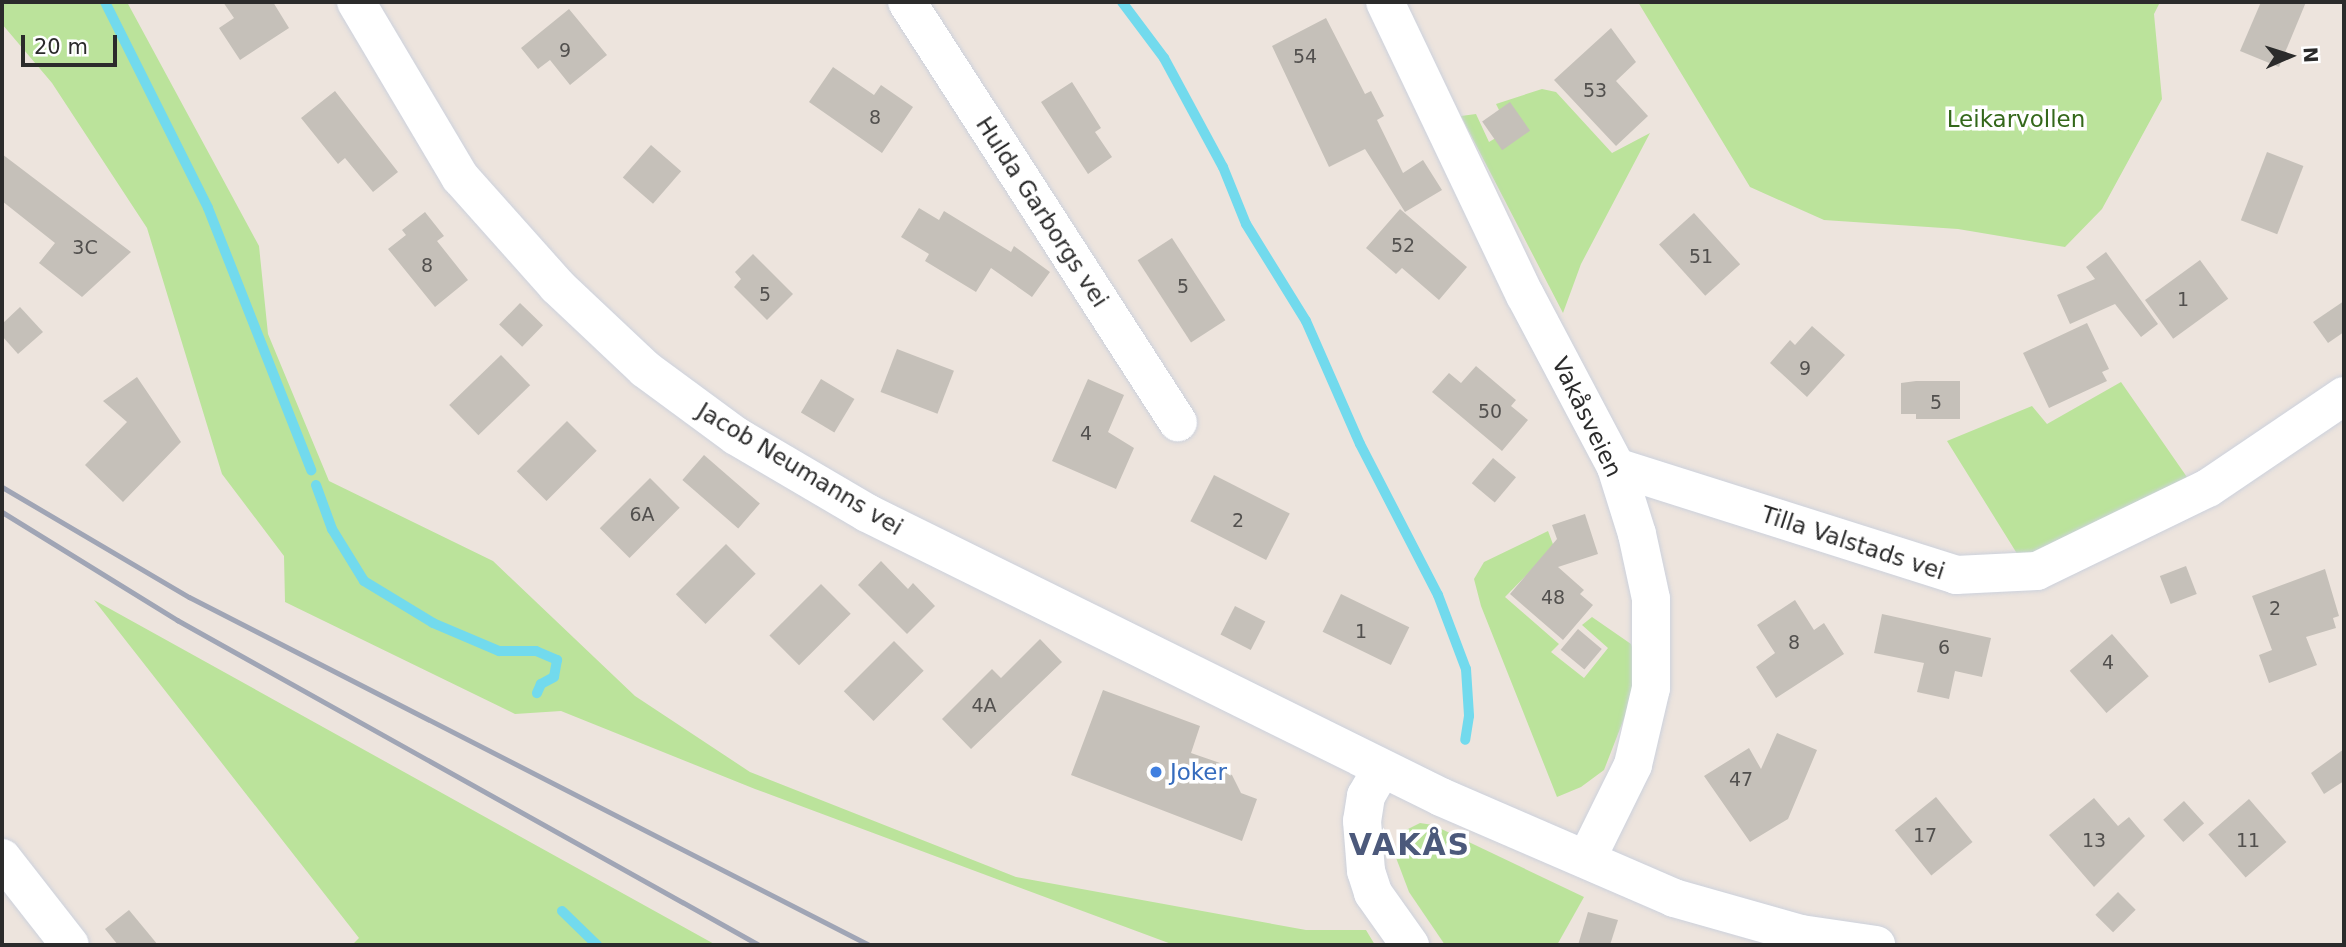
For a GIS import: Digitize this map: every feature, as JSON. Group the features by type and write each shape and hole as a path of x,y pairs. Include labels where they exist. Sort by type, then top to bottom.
{"street":[{"name":"Jacob Neumanns vei","path":"355,2 460,177 557,286 645,369 736,436 867,513 1381,770"},
{"name":"Hulda Garborgs vei","path":"907,2 1178,422"},
{"name":"Vakåsveien","path":"1385,2 1525,295 1616,467 1651,599 1651,688 1633,765 1587,858"},
{"name":"Tilla Valstads vei","path":"1616,467 1956,575 2037,571 2208,488 2344,396"},
{"path":"1410,945 1373,894 1366,872 1362,821 1366,796 1381,770 1674,898 1801,934 1876,945"},
{"path":"2,858 70,945"}],"green space":[{"path":"2,2 127,2 259,246 268,334 329,481 493,561 635,696 750,772 1016,877 1306,930 1366,930 1375,945 1174,945 755,789 561,711 515,714 285,602 284,556 222,474 147,228 52,83 2,24"},
{"name":"Leikarvollen","path":"1638,2 2160,2 2154,14 2162,99 2102,209 2065,247 1958,229 1824,220 1750,187"},
{"path":"1542,89 1556,92 1612,153 1650,133 1581,264 1563,313 1461,116 1476,114 1489,142 1509,130 1496,104"},
{"path":"2121,382 2189,480 2021,560 1947,441 2032,406 2047,424"},
{"path":"1548,531 1554,547 1505,597 1559,644 1551,652 1584,678 1608,648 1582,625 1592,617 1631,644 1637,662 1632,698 1604,770 1581,787 1557,797 1481,606 1474,579 1484,562"},
{"path":"94,600 716,945 352,945 359,938"},
{"path":"1420,823 1433,825 1584,897 1557,945 1445,945 1409,892 1395,855 1400,833"}],"building":[{"path":"223,2 273,2 289,28 240,60 219,28 234,18"},
{"path":"2261,2 2306,2 2279,67 2240,51"},
{"path":"569,9 607,55 570,85 550,60 538,69 521,48"},
{"path":"1326,18 1365,94 1371,91 1384,116 1377,120 1403,173 1423,160 1442,190 1405,212 1365,149 1329,167 1272,46"},
{"path":"1611,28 1636,62 1616,81 1648,116 1616,146 1554,80"},
{"path":"833,67 874,95 881,85 913,107 882,153 809,102"},
{"path":"1072,82 1101,128 1095,132 1112,157 1088,174 1041,102"},
{"path":"335,91 398,172 373,192 345,158 338,164 301,118"},
{"path":"1510,102 1530,131 1502,150 1482,122"},
{"path":"651,145 681,171 653,204 623,177"},
{"path":"2267,152 2303,166 2277,234 2241,220"},
{"path":"2,154 131,252 82,297 39,263 55,243 2,201"},
{"path":"919,208 939,220 944,211 1011,252 1014,246 1050,272 1032,297 991,268 976,292 925,261 929,254 901,237"},
{"path":"1400,209 1467,267 1439,300 1402,268 1396,274 1366,248"},
{"path":"425,212 444,236 437,241 468,280 435,307 388,249 406,235 402,230"},
{"path":"1694,213 1740,264 1705,296 1659,244"},
{"path":"1172,238 1225,320 1191,343 1138,260"},
{"path":"2106,252 2158,324 2141,337 2115,304 2070,324 2057,295 2095,279 2086,267"},
{"path":"753,254 793,294 767,320 734,287 741,279 735,272"},
{"path":"2200,260 2228,299 2173,339 2145,300"},
{"path":"2344,301 2344,332 2328,343 2313,322"},
{"path":"520,303 543,325 522,347 499,325"},
{"path":"20,307 43,332 18,354 2,336 2,324"},
{"path":"2087,323 2109,369 2102,372 2107,381 2049,408 2023,353"},
{"path":"1812,326 1845,355 1807,397 1770,363 1790,340 1795,345"},
{"path":"897,349 954,371 937,414 881,392"},
{"path":"501,355 530,385 478,435 449,405"},
{"path":"1476,366 1516,400 1511,406 1528,420 1502,451 1432,392 1449,373 1461,383"},
{"path":"137,377 181,442 123,502 85,465 127,422 103,401"},
{"path":"821,379 854,399 834,433 801,412"},
{"path":"1088,379 1124,395 1108,432 1134,448 1116,489 1052,461"},
{"path":"1960,381 1960,419 1916,419 1916,414 1901,414 1901,383"},
{"path":"567,421 597,451 546,501 517,471"},
{"path":"704,455 760,504 738,528 682,480"},
{"path":"1493,458 1516,477 1495,503 1472,483"},
{"path":"1214,475 1290,514 1266,560 1190,521"},
{"path":"650,478 680,508 629,558 600,528"},
{"path":"1585,514 1598,554 1558,567 1584,590 1580,594 1593,605 1563,640 1510,594 1557,539 1552,525"},
{"path":"726,544 756,574 705,624 676,594"},
{"path":"881,561 908,589 913,583 935,606 907,634 858,585"},
{"path":"2186,566 2197,594 2171,604 2160,576"},
{"path":"2325,569 2339,616 2333,618 2336,628 2306,637 2317,665 2269,683 2259,655 2272,650 2252,596"},
{"path":"821,584 851,614 799,665 769,636"},
{"path":"1341,594 1409,627 1391,665 1323,632"},
{"path":"1795,600 1814,630 1824,623 1844,654 1776,698 1756,667 1775,653 1757,625"},
{"path":"1235,606 1265,621 1251,650 1220,635"},
{"path":"1882,614 1991,638 1982,677 1955,671 1949,699 1917,692 1924,663 1874,653"},
{"path":"1578,629 1602,649 1584,670 1561,650"},
{"path":"2112,634 2149,676 2106,713 2070,671"},
{"path":"1040,639 1062,662 971,749 942,719 992,669 1001,678"},
{"path":"894,641 924,671 873,721 844,691"},
{"path":"1103,690 1200,726 1191,753 1220,763 1218,769 1232,775 1241,793 1257,799 1242,841 1071,775"},
{"path":"1777,733 1817,750 1788,819 1750,842 1704,776 1749,748 1761,769"},
{"path":"2344,749 2344,781 2324,794 2311,773"},
{"path":"1936,797 1973,842 1931,875 1895,830"},
{"path":"2094,798 2118,826 2129,817 2145,836 2094,887 2049,835"},
{"path":"2249,799 2286,842 2246,877 2208,834"},
{"path":"2184,801 2204,823 2183,842 2163,820"},
{"path":"2118,892 2136,910 2113,932 2095,915"},
{"path":"129,910 158,945 118,945 105,929"},
{"path":"1588,912 1618,920 1610,945 1578,945"}],"waterway":[{"path":"105,2 208,208 311,470"},
{"path":"1122,2 1164,58 1223,167 1246,224 1306,321 1360,444 1438,595 1466,669 1469,716 1465,740"},
{"path":"316,485 332,529 364,581 433,623 499,651 536,651 557,660 554,677 541,684 537,693"},
{"path":"562,911 597,945"}],"railway":[{"path":"2,487 189,597 869,945"},
{"path":"2,512 177,620 759,945"}],"place":[{"name":"Joker","path":"1156,772"}],"district":[{"name":"VAKÅS","path":"1410,845"}]}
